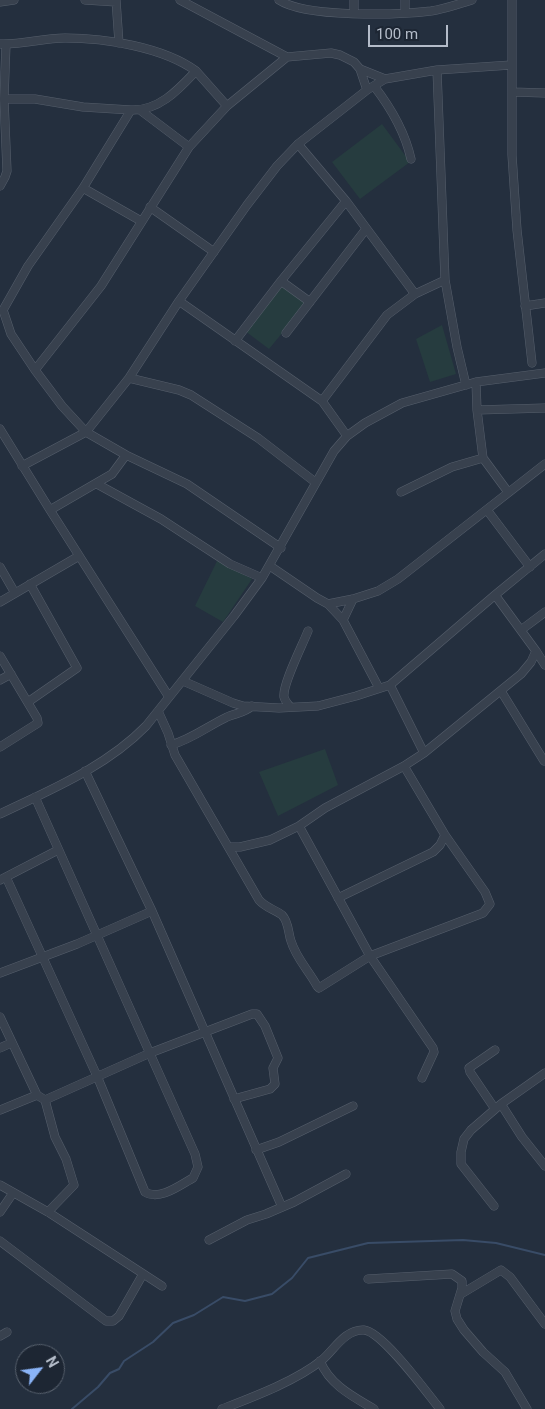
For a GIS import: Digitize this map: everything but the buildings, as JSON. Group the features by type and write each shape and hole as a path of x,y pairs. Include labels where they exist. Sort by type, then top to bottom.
{"street":[{"path":"0,2 14,0"},
{"path":"85,0 116,1 120,43"},
{"path":"180,0 287,57 331,53 347,58 360,68 386,78"},
{"path":"354,0 354,13"},
{"path":"405,0 405,13"},
{"path":"283,1 320,11 405,13 433,10 472,0"},
{"path":"512,0 512,156 517,230 532,363"},
{"path":"0,186 7,171 3,44 65,38 120,43 168,55 187,64 196,71 227,106"},
{"path":"35,370 101,286 140,221 189,147 227,106 287,57"},
{"path":"22,466 86,432 129,378 179,301 277,166 298,144 366,90 386,78 437,70 511,65"},
{"path":"360,68 366,90"},
{"path":"437,70 445,280 456,347 466,384"},
{"path":"4,99 35,99 83,107 140,110 171,97 196,71"},
{"path":"374,86 399,125 406,140 411,159"},
{"path":"512,92 545,93"},
{"path":"131,110 83,188 28,266 1,310 11,334 35,370 62,406 86,432 126,455 187,484 281,548"},
{"path":"140,110 189,147"},
{"path":"298,144 346,201 415,294"},
{"path":"83,188 140,221"},
{"path":"234,341 280,280 346,201"},
{"path":"150,206 214,252"},
{"path":"286,333 366,229"},
{"path":"280,280 310,302"},
{"path":"322,401 386,315 415,294 445,280"},
{"path":"179,301 322,401 347,436"},
{"path":"525,306 545,303"},
{"path":"0,814 85,771 130,743 183,681 262,578 281,548 315,482 334,451 347,436 365,423 402,403 466,384 545,373"},
{"path":"129,378 179,390 191,395 258,438 315,482"},
{"path":"476,382 477,410 483,458 508,492"},
{"path":"477,410 545,408"},
{"path":"0,429 170,697"},
{"path":"50,510 112,474 126,455"},
{"path":"402,492 424,479 452,467 483,458"},
{"path":"328,604 353,599 387,586 545,464"},
{"path":"97,484 161,519 230,564 262,578"},
{"path":"487,510 530,567"},
{"path":"183,681 233,703 252,706 290,707 318,706 332,703 390,685 545,554"},
{"path":"0,602 79,556"},
{"path":"270,566 328,604 343,620 379,688"},
{"path":"0,568 16,593"},
{"path":"28,702 77,668 30,584"},
{"path":"495,595 545,666"},
{"path":"343,620 353,599"},
{"path":"521,630 545,612"},
{"path":"290,707 284,697 284,692 308,631"},
{"path":"229,848 270,840 299,826 325,808 404,766 424,753 501,691 531,662 536,651"},
{"path":"0,656 28,702 38,723 0,747"},
{"path":"0,680 11,674"},
{"path":"390,685 424,753"},
{"path":"501,691 544,761"},
{"path":"171,745 192,738 228,717 246,711 252,706"},
{"path":"158,711 175,755 235,859 259,900 265,907 282,916 286,921 291,941 297,954 317,986 322,987 370,956 483,913 490,904 485,892 445,835 404,766"},
{"path":"85,771 152,911 282,1207"},
{"path":"35,797 191,1146 198,1167 193,1178 158,1196 151,1196 145,1192 97,1076 3,878 58,850"},
{"path":"299,826 370,956 433,1048 434,1052 422,1078"},
{"path":"338,898 433,852 440,845 445,835"},
{"path":"235,859 240,847"},
{"path":"0,973 96,936 152,911"},
{"path":"44,1100 150,1053 256,1014 265,1026 278,1058 273,1068 275,1084 270,1089 234,1099"},
{"path":"0,1018 37,1095 44,1100 55,1137 66,1159 74,1185 48,1212"},
{"path":"0,1048 11,1043"},
{"path":"496,1050 469,1068 470,1072 545,1166"},
{"path":"494,1206 461,1164 464,1139 471,1130 498,1107 545,1073"},
{"path":"0,1110 37,1095"},
{"path":"256,1150 279,1142 353,1106"},
{"path":"209,1240 247,1220 282,1207 346,1174"},
{"path":"0,1185 48,1212 162,1286"},
{"path":"0,1212 13,1193"},
{"path":"0,1241 106,1321 113,1321 119,1316 143,1274"},
{"path":"461,1294 501,1270 504,1271 545,1324"},
{"path":"368,1279 452,1274 462,1280 461,1294 455,1311 457,1319 483,1352 505,1372 527,1409"},
{"path":"222,1409 284,1382 320,1361 351,1332 364,1330 376,1335 412,1373 440,1409"},
{"path":"320,1361 324,1370 336,1385 374,1409"}],"green space":[{"path":"382,124 410,162 360,199 332,162"},
{"path":"284,284 307,303 269,349 245,331"},
{"path":"442,325 456,374 430,382 416,339"},
{"path":"218,559 252,579 223,622 195,606"},
{"path":"325,749 338,785 278,816 259,772"}],"waterway":[{"path":"72,1409 98,1387 110,1373 119,1369 124,1361 153,1342 173,1323 194,1315 223,1297 245,1301 272,1294 292,1278 308,1258 368,1243 463,1240 496,1243 545,1255"}]}
